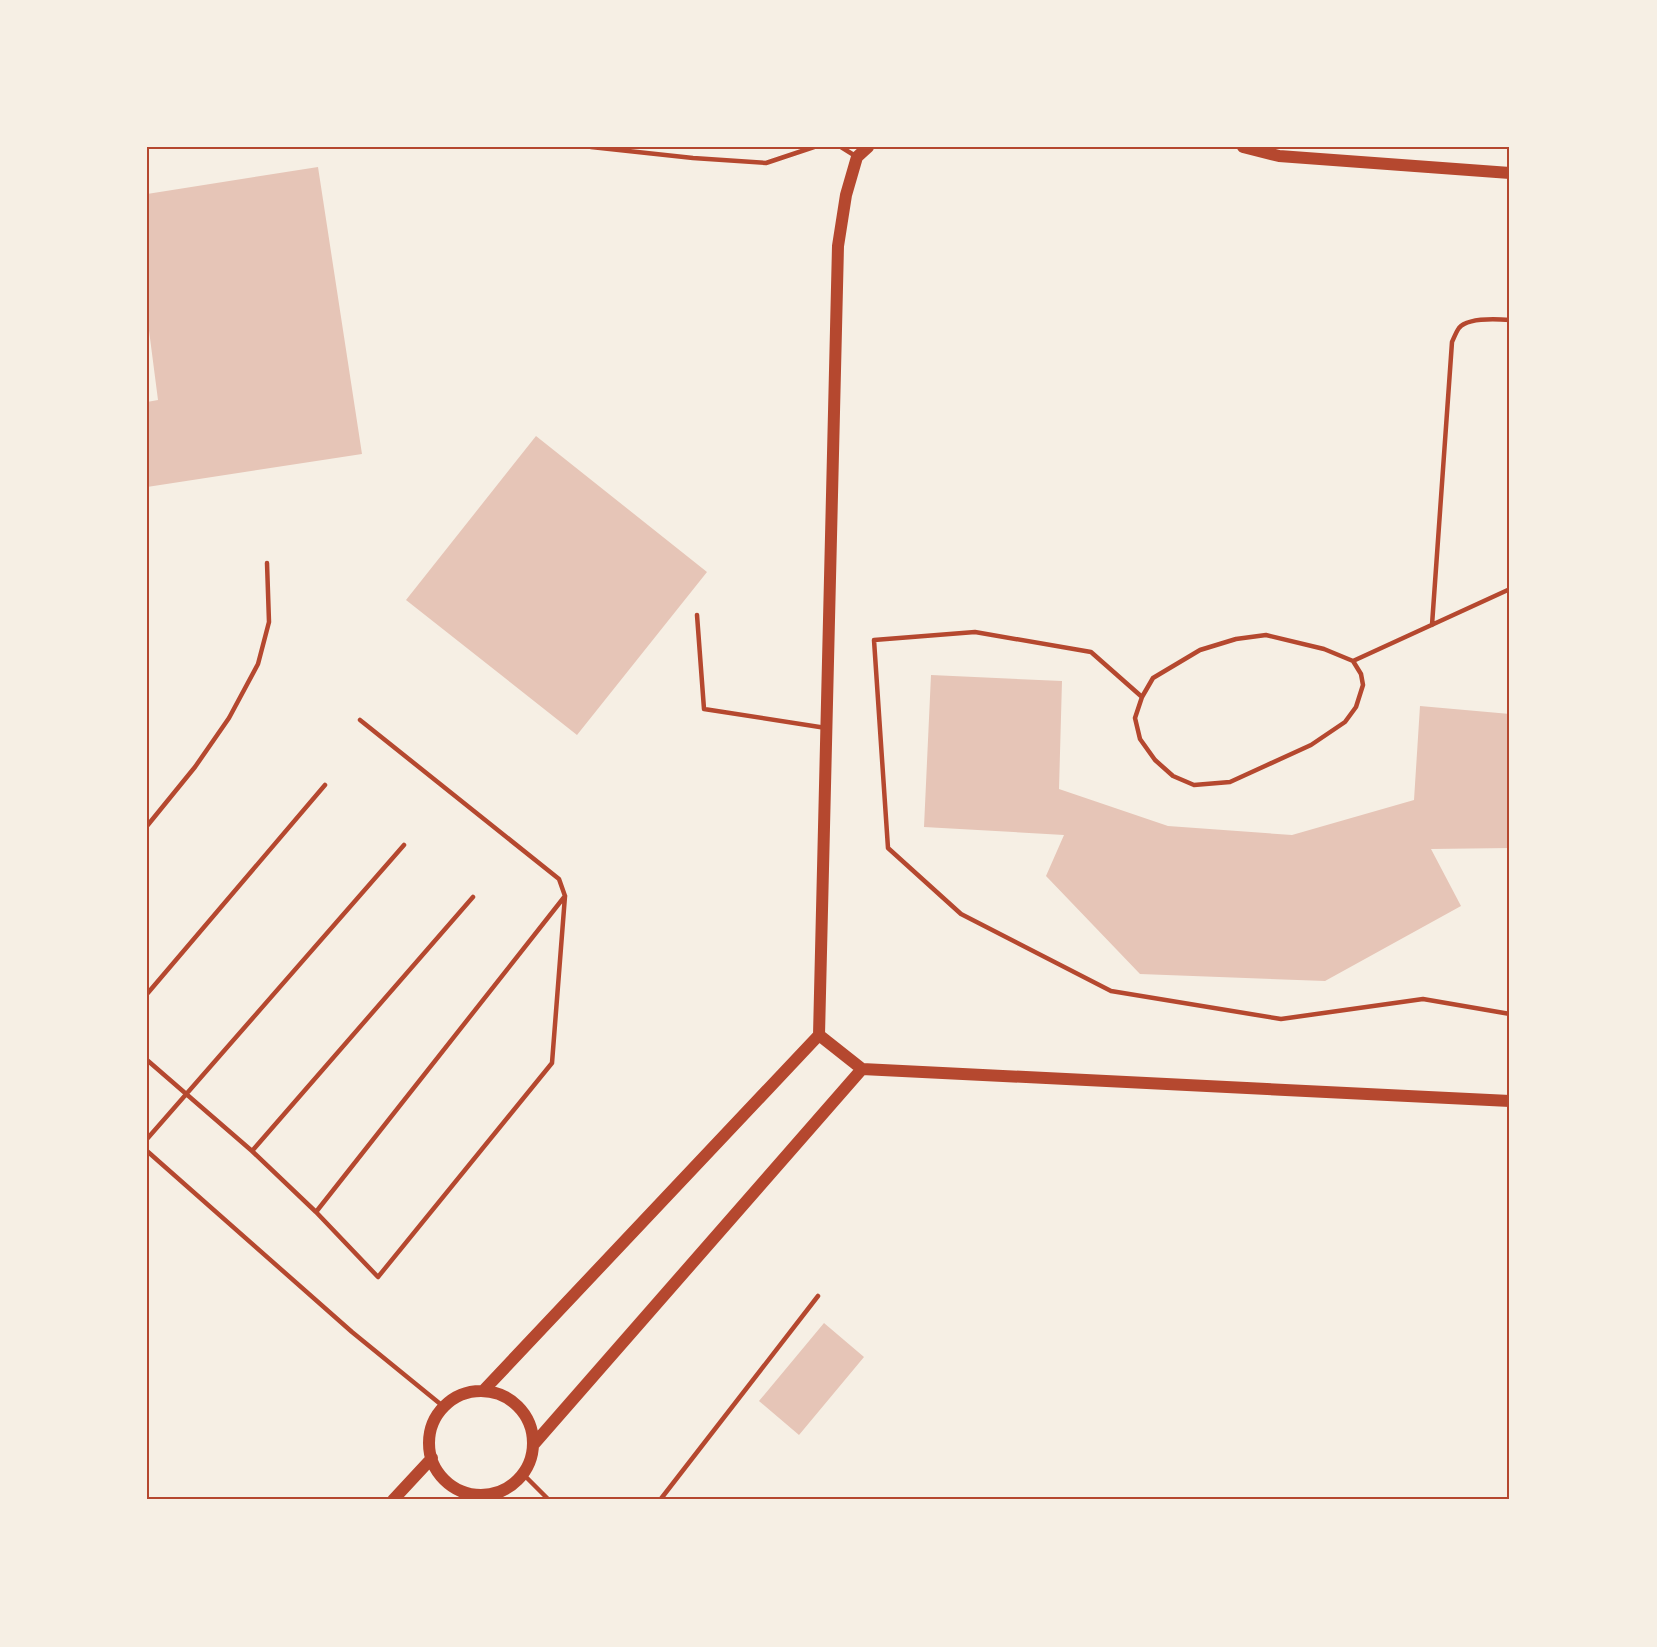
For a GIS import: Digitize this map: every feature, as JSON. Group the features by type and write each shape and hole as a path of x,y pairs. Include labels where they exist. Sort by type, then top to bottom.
{"main road":[{"path":"483,1391 819,1035 838,246 846,195 857,157 868,147"},
{"path":"1243,147 1279,156 1510,173"},
{"path":"819,1035 862,1069 1510,1101"},
{"path":"534,1444 862,1069"},
{"path":"483,1391 500,1394 514,1402 525,1414 532,1429 534,1444 531,1461 524,1475 512,1486 498,1493 477,1498 461,1492 446,1482 434,1468 429,1450 430,1432 437,1415 444,1407 449,1401 465,1393 483,1391"},
{"path":"393,1500 432,1458"}],"lane":[{"path":"591,147 766,163 814,147"},
{"path":"841,147 857,157"},
{"path":"1432,625 1452,342 1459,328 1468,321 1510,320"},
{"path":"147,826 195,767 229,718 258,663 269,622 267,563"},
{"path":"1353,661 1510,589"},
{"path":"697,615 704,709 826,728"},
{"path":"1142,697 1091,652 975,632 874,640 888,848 961,914 1111,992 1281,1019 1423,999 1510,1014"},
{"path":"1266,635 1324,649 1353,661 1361,674 1363,685 1356,707 1345,723 1311,745 1230,782 1194,785 1173,776 1155,760 1140,740 1135,717 1142,697 1153,678 1200,650 1236,639 1266,635"},
{"path":"147,1060 252,1151 316,1212 378,1277 552,1063 565,896 559,879 360,720"},
{"path":"147,994 325,785"},
{"path":"147,1139 404,845"},
{"path":"316,1212 565,896"},
{"path":"252,1151 473,897"},
{"path":"147,1151 352,1332 444,1407"},
{"path":"660,1500 818,1296"},
{"path":"524,1475 549,1500"}],"building":[{"path":"318,167 362,454 147,487 147,402 158,400 147,315 147,194"},
{"path":"536,436 707,572 577,735 406,600"},
{"path":"931,675 1062,681 1059,789 1168,826 1292,835 1414,800 1420,706 1510,714 1510,848 1431,849 1461,906 1325,981 1140,974 1046,876 1064,835 924,827"},
{"path":"824,1323 864,1357 799,1435 759,1401"}]}
